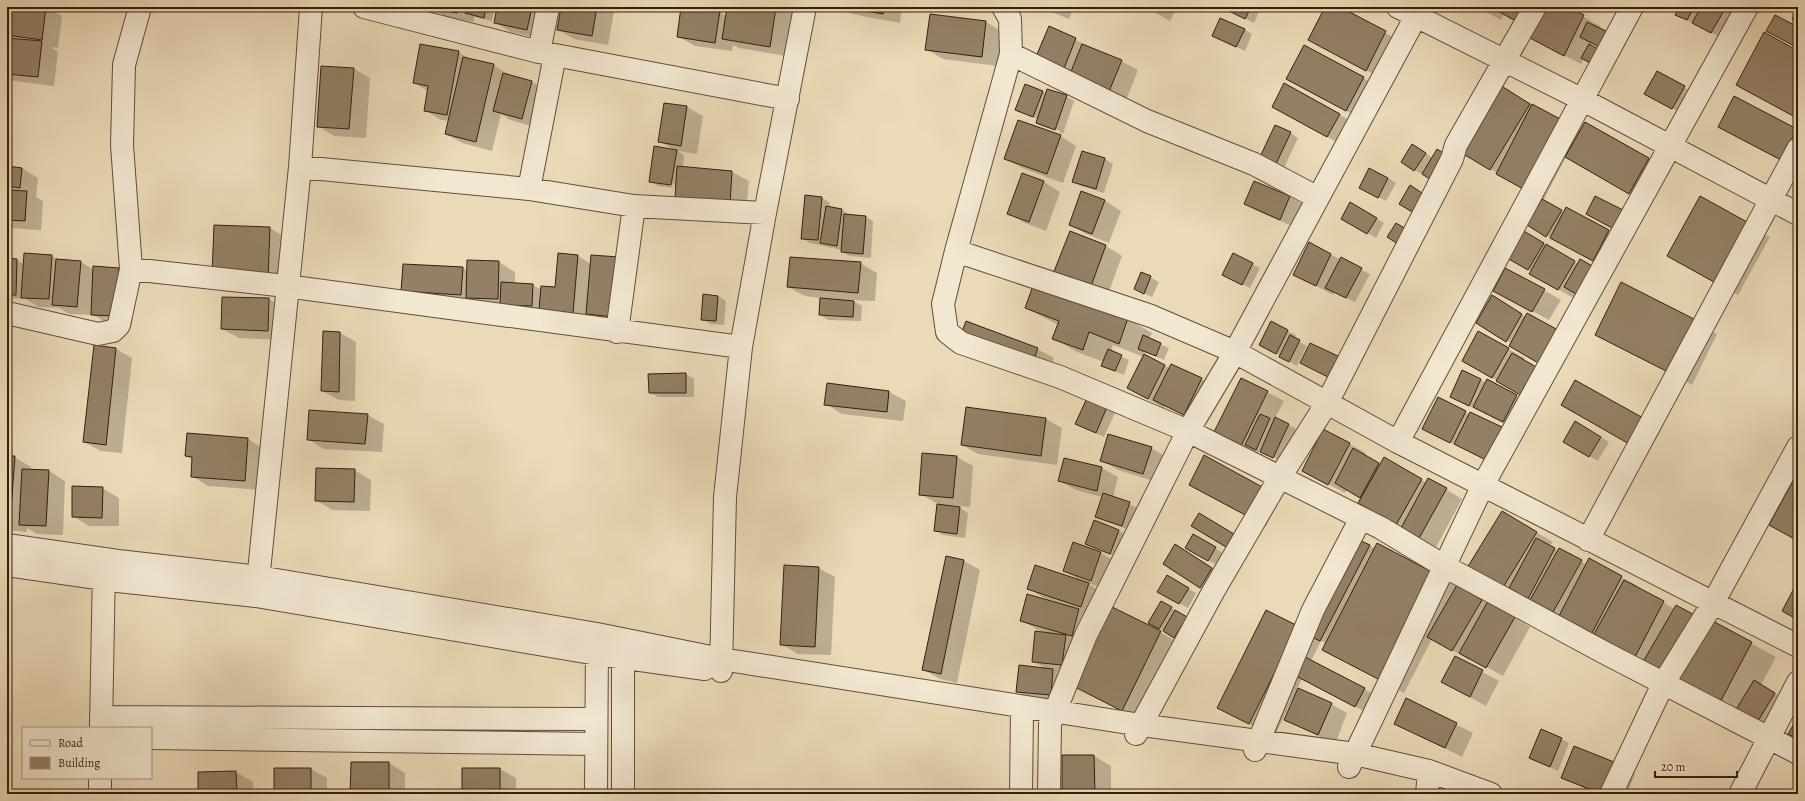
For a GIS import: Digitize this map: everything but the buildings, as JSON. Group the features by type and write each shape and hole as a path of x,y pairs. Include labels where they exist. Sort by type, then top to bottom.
{"street":[{"path":"7,312 98,334 109,332 119,326 131,269 122,145 124,66 140,7"},
{"path":"258,587 286,286 300,167 311,7"},
{"path":"364,7 547,53 788,99"},
{"path":"529,189 547,53 548,7"},
{"path":"721,665 725,497 741,347 765,213 805,7"},
{"path":"1003,7 1010,19 1011,54 956,251 943,304 947,332 961,343 1060,377 1188,431 1361,518 1444,566 1663,684 1798,754"},
{"path":"1139,730 1213,592 1280,478 1327,403 1452,159 1456,145 1535,7"},
{"path":"1398,442 1632,7"},
{"path":"1352,761 1483,485 1747,7"},
{"path":"1049,794 1053,718 1086,635 1188,431 1235,352 1318,198 1412,10 1798,214"},
{"path":"1011,54 1147,120 1254,164 1318,198"},
{"path":"1588,540 1798,149"},
{"path":"300,167 529,189 634,206 765,213"},
{"path":"617,332 634,206"},
{"path":"956,251 1151,316 1235,352 1398,442 1798,646"},
{"path":"131,269 286,286 617,332 741,347"},
{"path":"1611,794 1663,684 1713,603 1798,447"},
{"path":"1257,745 1313,610 1361,518"},
{"path":"7,545 110,570"},
{"path":"7,565 110,570 258,587 721,665 1021,713 1257,745 1352,761 1428,783 1457,794"},
{"path":"110,570 108,722 596,719"},
{"path":"596,794 597,644"},
{"path":"623,648 623,794"},
{"path":"1740,794 1798,682"},
{"path":"1021,713 1021,794"},
{"path":"152,738 596,744"},
{"path":"100,779 100,794"},
{"path":"115,779 115,794"},
{"path":"1428,783 1491,794"}]}
